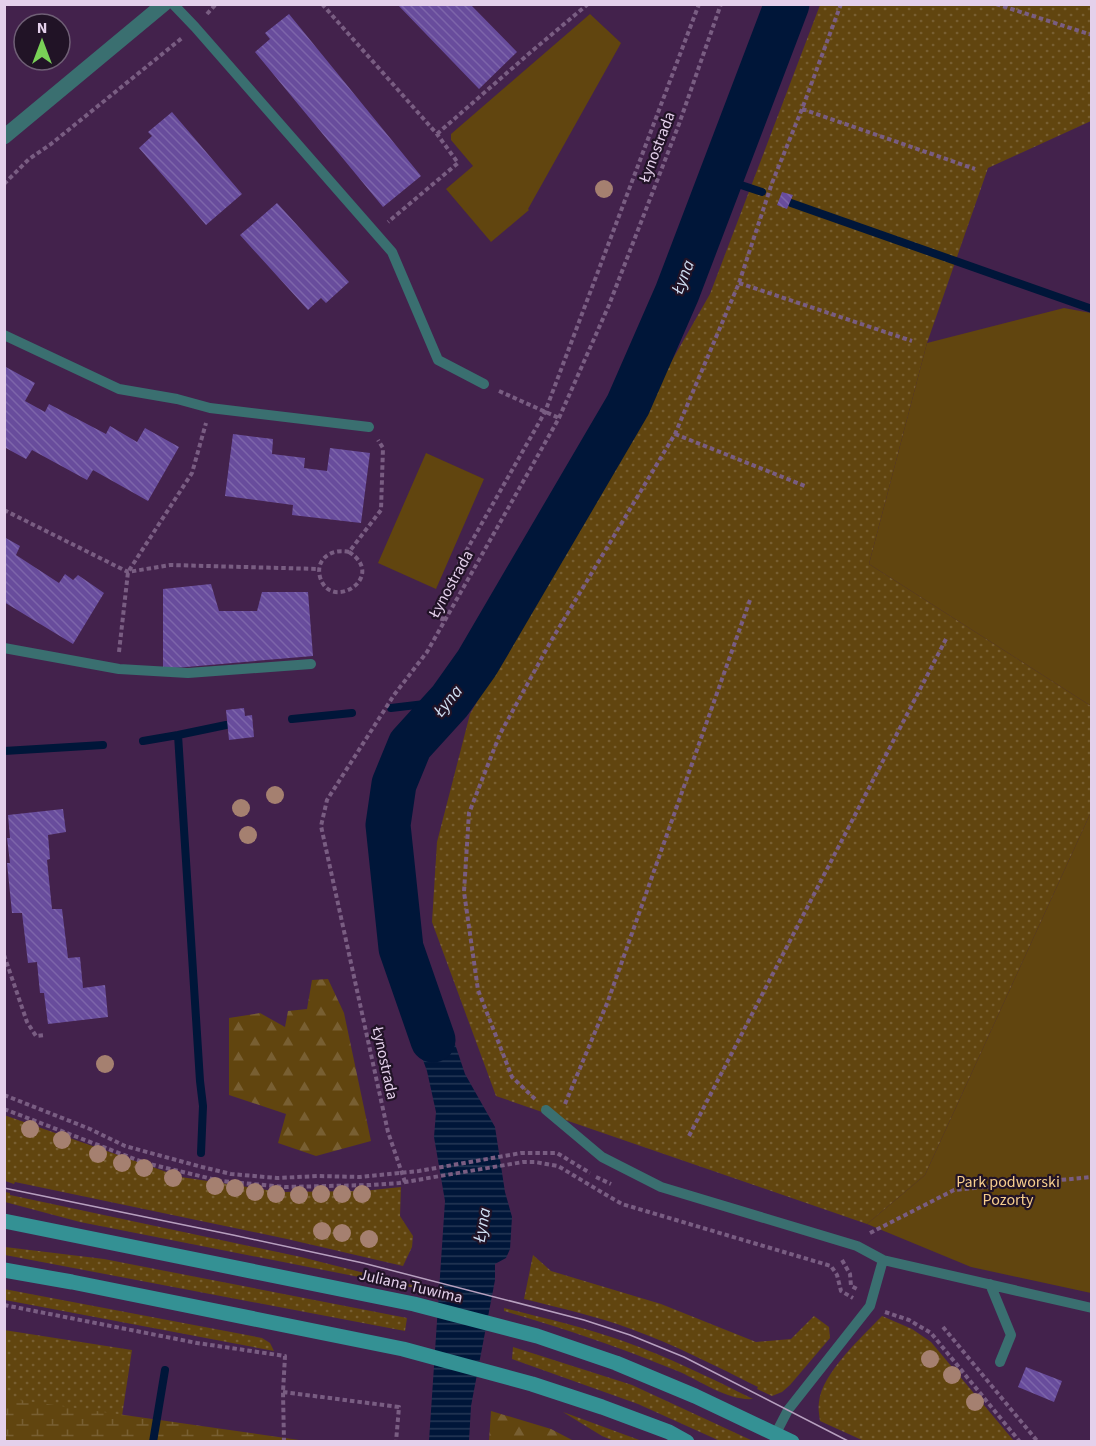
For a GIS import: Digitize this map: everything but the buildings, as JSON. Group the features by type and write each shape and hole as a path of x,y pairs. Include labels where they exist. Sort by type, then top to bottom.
{"main road":[{"name":"Juliana Tuwima","path":"4,1221 414,1304 537,1336 616,1363 695,1396 792,1442"},
{"path":"4,1270 403,1349 532,1384 669,1432 687,1442"}],"street":[{"path":"4,138 164,4"}],"lane":[{"path":"173,4 392,252 438,360 484,384"},
{"path":"4,334 119,389 177,399 210,408 369,427"},
{"path":"4,648 119,669 188,673 311,664"},
{"path":"546,1110 602,1157 661,1187 856,1246 883,1260 1092,1308"},
{"path":"776,1433 788,1410 870,1306 883,1260"},
{"path":"990,1284 1011,1335 1000,1362"}],"path":[{"path":"322,4 437,134 458,163 375,233"},
{"path":"437,134 588,4"},
{"path":"441,625 448,583 545,412 699,4"},
{"name":"Łynostrada","path":"405,1182 388,1132 321,826 327,800 394,695 427,652 559,418 609,305 679,124 721,4"},
{"path":"546,1110 512,1077 478,990 464,892 469,813 500,734 551,641 675,434 739,283 768,193 841,4"},
{"path":"996,4 1092,35"},
{"path":"4,184 30,159 182,37"},
{"path":"802,109 975,169"},
{"path":"739,283 912,341"},
{"path":"484,384 559,418"},
{"path":"119,669 119,647 128,572 192,473 210,408"},
{"path":"349,552 381,510 383,448 369,427"},
{"path":"675,434 805,486"},
{"path":"4,510 128,572 170,565 319,569"},
{"path":"336,550 349,552 359,561 362,574 355,587 349,591 334,592 323,583 319,569 324,557 330,553 336,550"},
{"path":"556,1120 572,1090 608,1001 750,600"},
{"path":"689,1136 946,639"},
{"path":"4,955 27,1022 36,1036 45,1035"},
{"path":"4,1095 90,1129 125,1146 231,1174 277,1178 402,1173 521,1153"},
{"path":"4,1109 146,1163 221,1181 285,1188 405,1182 523,1162 558,1166 622,1203 831,1266 837,1275 841,1291 853,1298"},
{"path":"856,1246 868,1235 954,1190 1092,1177"},
{"path":"4,1305 197,1343 285,1356 284,1442"},
{"path":"886,1312 909,1320 930,1333 1020,1442"},
{"path":"943,1328 1038,1442"},
{"path":"283,1392 399,1407 396,1442"}],"green space":[{"path":"820,5 1091,5 1091,121 988,168 927,343 869,564 1091,706 1091,812 925,1175 867,1224 496,1096 432,922 437,842 470,714 710,294"},
{"path":"590,14 621,43 529,210 491,242 446,189 473,166 451,140 451,134"},
{"path":"1064,308 1091,313 1091,706 869,564 927,343"},
{"path":"426,453 484,479 436,589 378,563"},
{"name":"Park podworski Pozorty","path":"1091,812 1091,1293 971,1267 867,1224 925,1175"},
{"path":"328,979 344,1013 371,1141 316,1156 278,1143 286,1114 229,1095 229,1018 260,1013 285,1027 288,1011 307,1009 312,980"},
{"path":"4,1115 181,1177 280,1192 363,1191 401,1187 400,1216 413,1236 412,1247 403,1266 287,1239 15,1182 14,1184 5,1181"},
{"path":"5,1192 10,1195 301,1257 420,1287 420,1289 80,1222 5,1202"},
{"path":"5,1247 104,1259 407,1318 405,1331 5,1255"},
{"path":"533,1255 551,1271 661,1304 756,1342 791,1339 814,1316 829,1327 830,1338 790,1385 782,1392 772,1396 711,1364 647,1335 591,1316 524,1299"},
{"path":"4,1289 262,1338 270,1343 274,1351 5,1300"},
{"path":"504,1308 623,1341 673,1361 753,1399 725,1394 680,1372 637,1355 504,1311"},
{"path":"882,1316 912,1329 931,1342 1014,1441 864,1441 820,1421 819,1402 827,1379 844,1356"},
{"path":"4,1330 132,1350 120,1429 47,1442 5,1436"},
{"path":"513,1347 632,1385 753,1441 720,1441 638,1404 512,1359"},
{"path":"5,1398 306,1441 5,1441"},
{"path":"491,1411 551,1429 574,1441 489,1441"},
{"path":"563,1412 642,1441 614,1441"}],"water":[{"path":"433,978 465,1074 495,1127 505,1192 512,1217 510,1249 506,1258 495,1264 495,1280 471,1406 469,1441 429,1441 445,1201 434,1137 436,1112 427,1071 395,984"}],"waterway":[{"name":"Łyna","path":"433,1040 401,948 388,825 394,784 410,745 450,701 477,663 628,405 677,293 787,4"},
{"path":"720,178 762,192"},
{"path":"791,203 1092,309"},
{"path":"391,708 450,701"},
{"path":"292,719 352,713"},
{"path":"143,741 226,725"},
{"path":"178,735 203,1106 201,1153"},
{"path":"4,751 103,745"},
{"path":"153,1442 165,1370"}],"tram line":[{"path":"4,1188 363,1263 584,1320 630,1335 684,1357 850,1442"}]}
